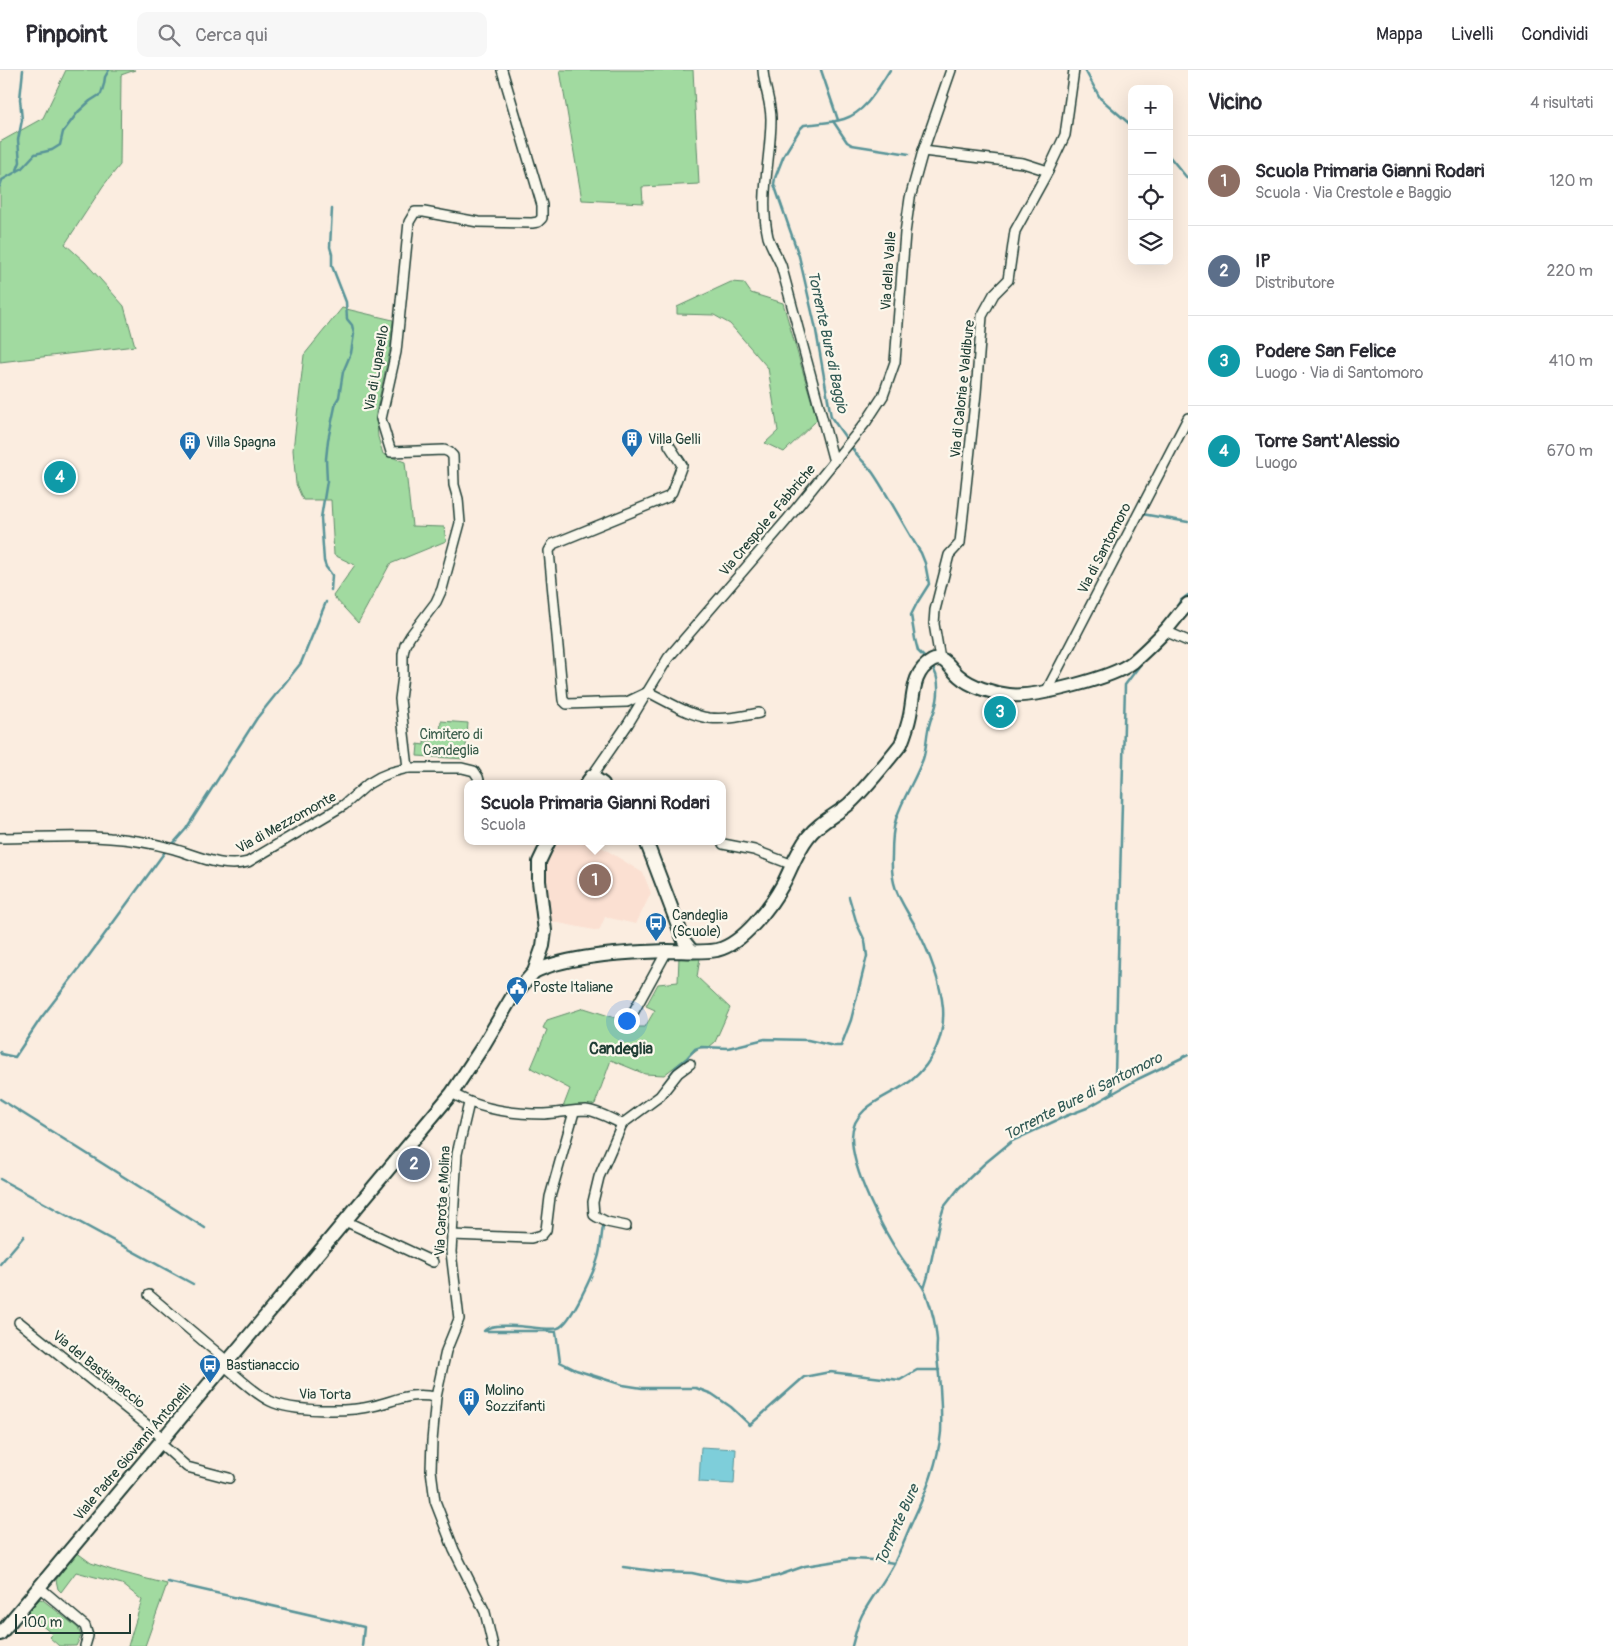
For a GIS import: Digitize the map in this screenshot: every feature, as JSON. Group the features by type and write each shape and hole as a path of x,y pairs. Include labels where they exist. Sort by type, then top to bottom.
{"main road":[{"path":"534,972 548,966 566,962 610,956 680,949 722,948 744,934 780,890 811,834 849,803 901,744 911,714 915,684 932,663 945,662 964,680 1008,695 1022,696 1046,692 1117,670 1132,663 1165,631 1188,604"},
{"path":"534,972 543,946 544,931 539,881 540,862 547,845"},
{"path":"647,845 680,949"},
{"name":"Viale Padre Giovanni Antonelli","path":"0,1634 452,1093 512,997 534,972"}],"street":[{"name":"Via di Luparello","path":"408,768 401,713 403,654 411,635 436,602 442,589 460,523 460,514 454,485 453,456 450,452 444,450 391,452 381,419 396,352 409,222 415,212 494,223 532,223 538,222 542,218 542,205 502,70"},
{"name":"Via Crespole e Fabbriche","path":"589,780 628,724 668,658 786,521 834,462 781,265 768,238 765,181 771,122 770,104 763,70"},
{"name":"Via della Valle","path":"834,462 878,406 892,373 896,350 907,212 923,151 951,70"},
{"name":"Via di Caloria e Valdibure","path":"932,663 935,610 949,555 960,543 982,316 994,294 1008,280 1015,231 1048,171 1065,135 1074,70"},
{"path":"923,151 1022,163 1048,171"},
{"name":"Via di Santomoro","path":"1046,692 1188,418"},
{"path":"668,445 682,465 668,498 553,544 549,551 563,700 567,704 617,704 627,702 648,692 687,711 708,718 732,718 759,713"},
{"path":"1165,631 1188,641"},
{"name":"Via di Mezzomonte","path":"0,838 111,838 172,849 224,864 240,864 248,862 344,805 368,784 380,777 408,768 466,769 476,774 478,780"},
{"path":"726,845 754,850 793,865"},
{"path":"628,1022 680,949"},
{"path":"626,1226 596,1217 593,1207 599,1177 622,1124 660,1096 678,1073 690,1064"},
{"path":"452,1093 469,1103 507,1111 527,1113 586,1110 622,1124"},
{"name":"Via Carota e Molina","path":"469,1103 457,1154 452,1235 452,1263 459,1319 446,1350 436,1397 431,1457 434,1493 454,1550 485,1612 493,1646"},
{"path":"452,1235 531,1238 545,1233 550,1196 574,1112"},
{"path":"345,1222 433,1262"},
{"name":"Via Torta","path":"150,1295 263,1397 276,1404 293,1408 358,1408 370,1407 413,1394 436,1397"},
{"name":"Via del Bastianaccio","path":"19,1322 161,1440 188,1467 229,1478"},
{"path":"39,1587 86,1626 88,1636 85,1646"}],"shaded area":[{"path":"552,845 598,845 643,873 651,893 636,924 605,917 599,931 549,921 544,883 545,862"}],"green space":[{"path":"66,70 135,70 121,75 120,165 103,186 65,244 85,262 124,306 135,346 0,362 0,142 43,118"},
{"path":"560,70 693,70 699,184 642,187 643,203 582,200"},
{"path":"731,282 744,283 751,293 783,303 817,420 784,452 765,443 778,431 768,368 730,324 714,315 677,314 677,307"},
{"path":"342,308 393,320 390,349 376,413 378,437 383,454 405,462 412,526 444,527 446,541 390,564 358,623 333,596 355,565 334,555 331,500 303,500 296,484 293,450 304,355"},
{"name":"Cimitero di Candeglia","path":"441,721 468,723 465,759 417,756 418,744 424,745 424,741 431,742 432,736 436,736 437,732 440,732"},
{"path":"679,957 700,958 697,977 730,1008 715,1042 709,1047 699,1048 664,1075 645,1074 611,1060 595,1104 578,1109 562,1110 570,1089 531,1068 547,1030 543,1028 547,1020 584,1008 628,1022 632,1027 645,1027 655,1010 646,1006 658,984 678,982"},
{"path":"76,1552 91,1563 167,1584 145,1646 128,1646 142,1600 122,1584 76,1572 61,1592 58,1589 56,1580"},
{"path":"40,1599 78,1628 81,1636 76,1646 59,1646 49,1637 52,1634 26,1612"}],"water":[{"path":"701,1447 736,1449 734,1484 699,1482"}],"waterway":[{"path":"17,170 20,162 18,140 22,120 20,99 23,70"},
{"path":"0,186 2,180 21,169 35,154 52,150 60,145 63,132 78,112 101,94 105,77 109,70"},
{"path":"821,70 838,120"},
{"name":"Torrente Bure di Baggio","path":"848,441 831,417 815,325 799,256 774,184 784,155 804,125 834,121 852,116 871,99 890,70"},
{"path":"1085,70 1100,98 1128,122"},
{"path":"833,121 847,142 852,145 909,154"},
{"path":"1173,161 1188,179"},
{"path":"331,590 332,575 324,561 321,518 327,481 326,459 336,402 339,397 343,372 351,353 354,334 352,325 347,319 346,302 332,266 330,247 332,209"},
{"name":"Torrente Bure di Baggio","path":"851,446 879,483 921,553 925,563 929,584 911,615 918,651 926,659"},
{"path":"1142,514 1188,522"},
{"path":"1175,610 1180,601 1188,595"},
{"path":"171,846 186,829 257,718 301,663 326,602"},
{"path":"1112,1093 1115,1075 1125,685 1143,661"},
{"name":"Torrente Bure di Baggio","path":"852,1646 862,1615 899,1554 922,1499 931,1477 941,1432 937,1340 930,1304 924,1288 893,1245 869,1199 857,1166 852,1137 854,1126 866,1109 904,1086 926,1065 932,1057 942,1029 943,1008 937,979 922,939 895,888 892,868 892,842 895,824 923,759 929,727 937,701 938,682 931,665"},
{"path":"0,1052 1,1054 15,1057 41,1018 167,849"},
{"path":"662,1086 676,1067 695,1049 701,1047 728,1048 765,1039 808,1040 841,1046 851,1020 867,956 865,941 857,924 849,897"},
{"name":"Torrente Bure di Santomoro","path":"924,1289 944,1207 959,1188 984,1164 1012,1141 1087,1108 1138,1079 1188,1055"},
{"path":"0,1099 205,1228"},
{"path":"0,1179 193,1284"},
{"path":"485,1330 500,1326 555,1329 563,1324 575,1308 596,1265 603,1227"},
{"path":"0,1264 24,1236"},
{"path":"484,1331 556,1332 560,1362 576,1370 623,1385 642,1388 696,1388 712,1394 731,1407 750,1425 804,1377 830,1372 900,1380 917,1370 939,1370"},
{"name":"Torrente Bure","path":"623,1567 662,1572 692,1573 724,1580 750,1582 777,1576 805,1566 850,1559 894,1563"},
{"path":"168,1582 364,1627 362,1646"}],"place":[{"name":"Villa Gelli","path":"632,458"},
{"name":"Villa Spagna","path":"190,461"},
{"name":"Torre Sant'Alessio","path":"60,477"},
{"name":"Podere San Felice","path":"1000,712"},
{"name":"Scuola Primaria Gianni Rodari","path":"595,880"},
{"name":"Candeglia (Scuole)","path":"656,942"},
{"name":"Poste Italiane","path":"517,1006"},
{"name":"IP","path":"414,1164"},
{"name":"Bastianaccio","path":"210,1384"},
{"name":"Molino Sozzifanti","path":"469,1417"}],"district":[{"name":"Candeglia","path":"621,1048"}]}
